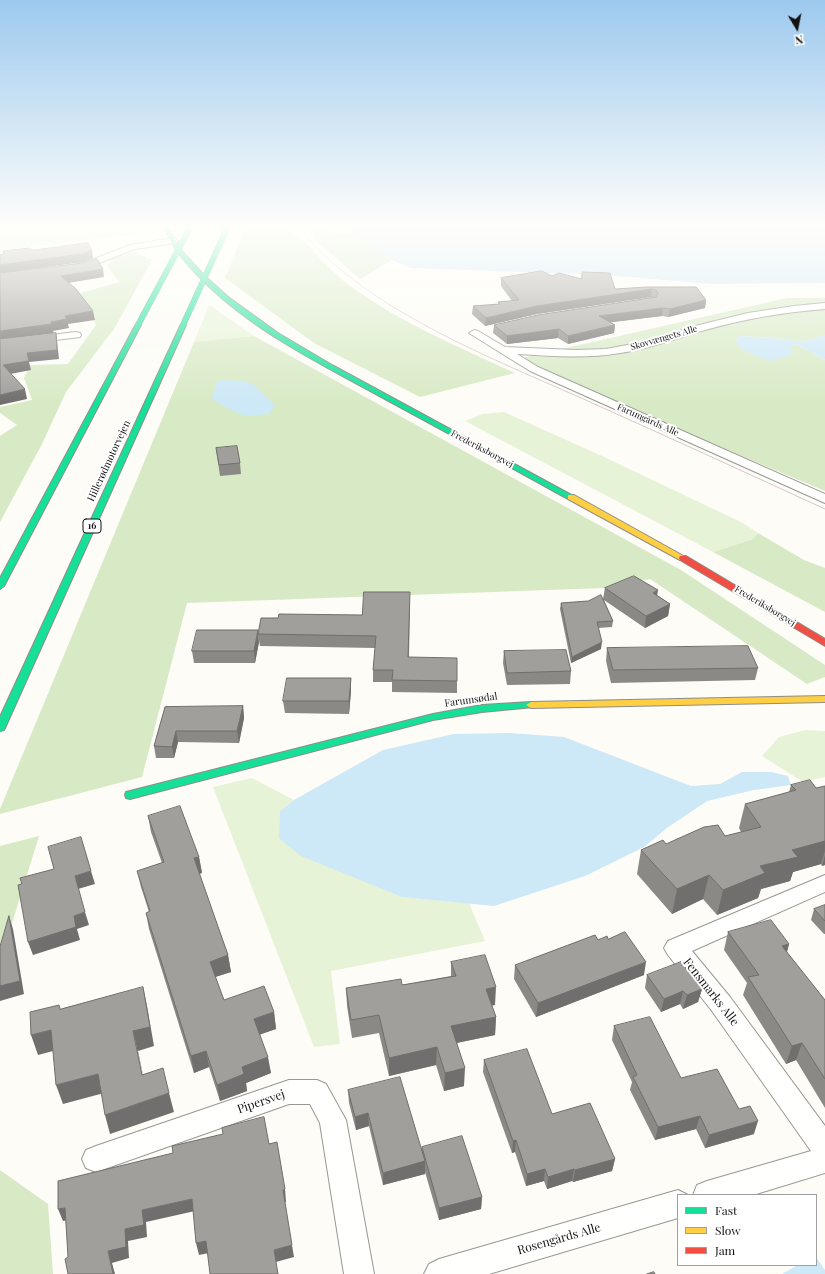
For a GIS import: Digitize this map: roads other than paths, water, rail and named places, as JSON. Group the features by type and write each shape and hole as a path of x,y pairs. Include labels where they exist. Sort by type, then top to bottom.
{"main road":[{"path":"0,586 160,283"},
{"name":"Hillerødmotorvejen","path":"0,728 202,283"},
{"name":"Frederiksborgvej","path":"210,283 242,310 290,342 383,395 691,562 777,612 825,643"},
{"name":"Farumsødal","path":"130,796 418,720 470,711 516,705 825,699"}],"street":[{"name":"Skovvængets Alle","path":"502,350 594,354 620,350 776,310 825,306"},
{"name":"Farumgårds Alle","path":"488,330 474,333 534,369 825,499"},
{"path":"0,344 76,335"},
{"name":"Fensmarks Alle","path":"825,883 676,948 721,1004 825,1148"},
{"name":"Pipersvej","path":"96,1159 289,1092 316,1092 333,1120 359,1274"},
{"path":"710,1194 825,1160"},
{"name":"Rosengårds Alle","path":"439,1274 677,1204"}],"water":[{"path":"705,283 773,283 711,284"},
{"path":"825,335 825,360 796,344 790,346 793,352 789,356 769,361 741,349 735,340 740,336 785,339 803,342"},
{"path":"229,380 252,383 275,405 269,414 246,416 227,408 212,399 217,381"},
{"path":"510,733 564,737 691,786 720,784 742,772 771,772 788,776 791,785 754,790 707,801 667,828 644,847 585,876 494,906 402,897 301,856 279,838 280,811 294,800 383,750 454,734"},
{"path":"817,1258 825,1270 825,1274 782,1274 796,1266 817,1266"}],"tram line":[{"path":"359,283 392,306 432,329 473,349 825,509"}]}
